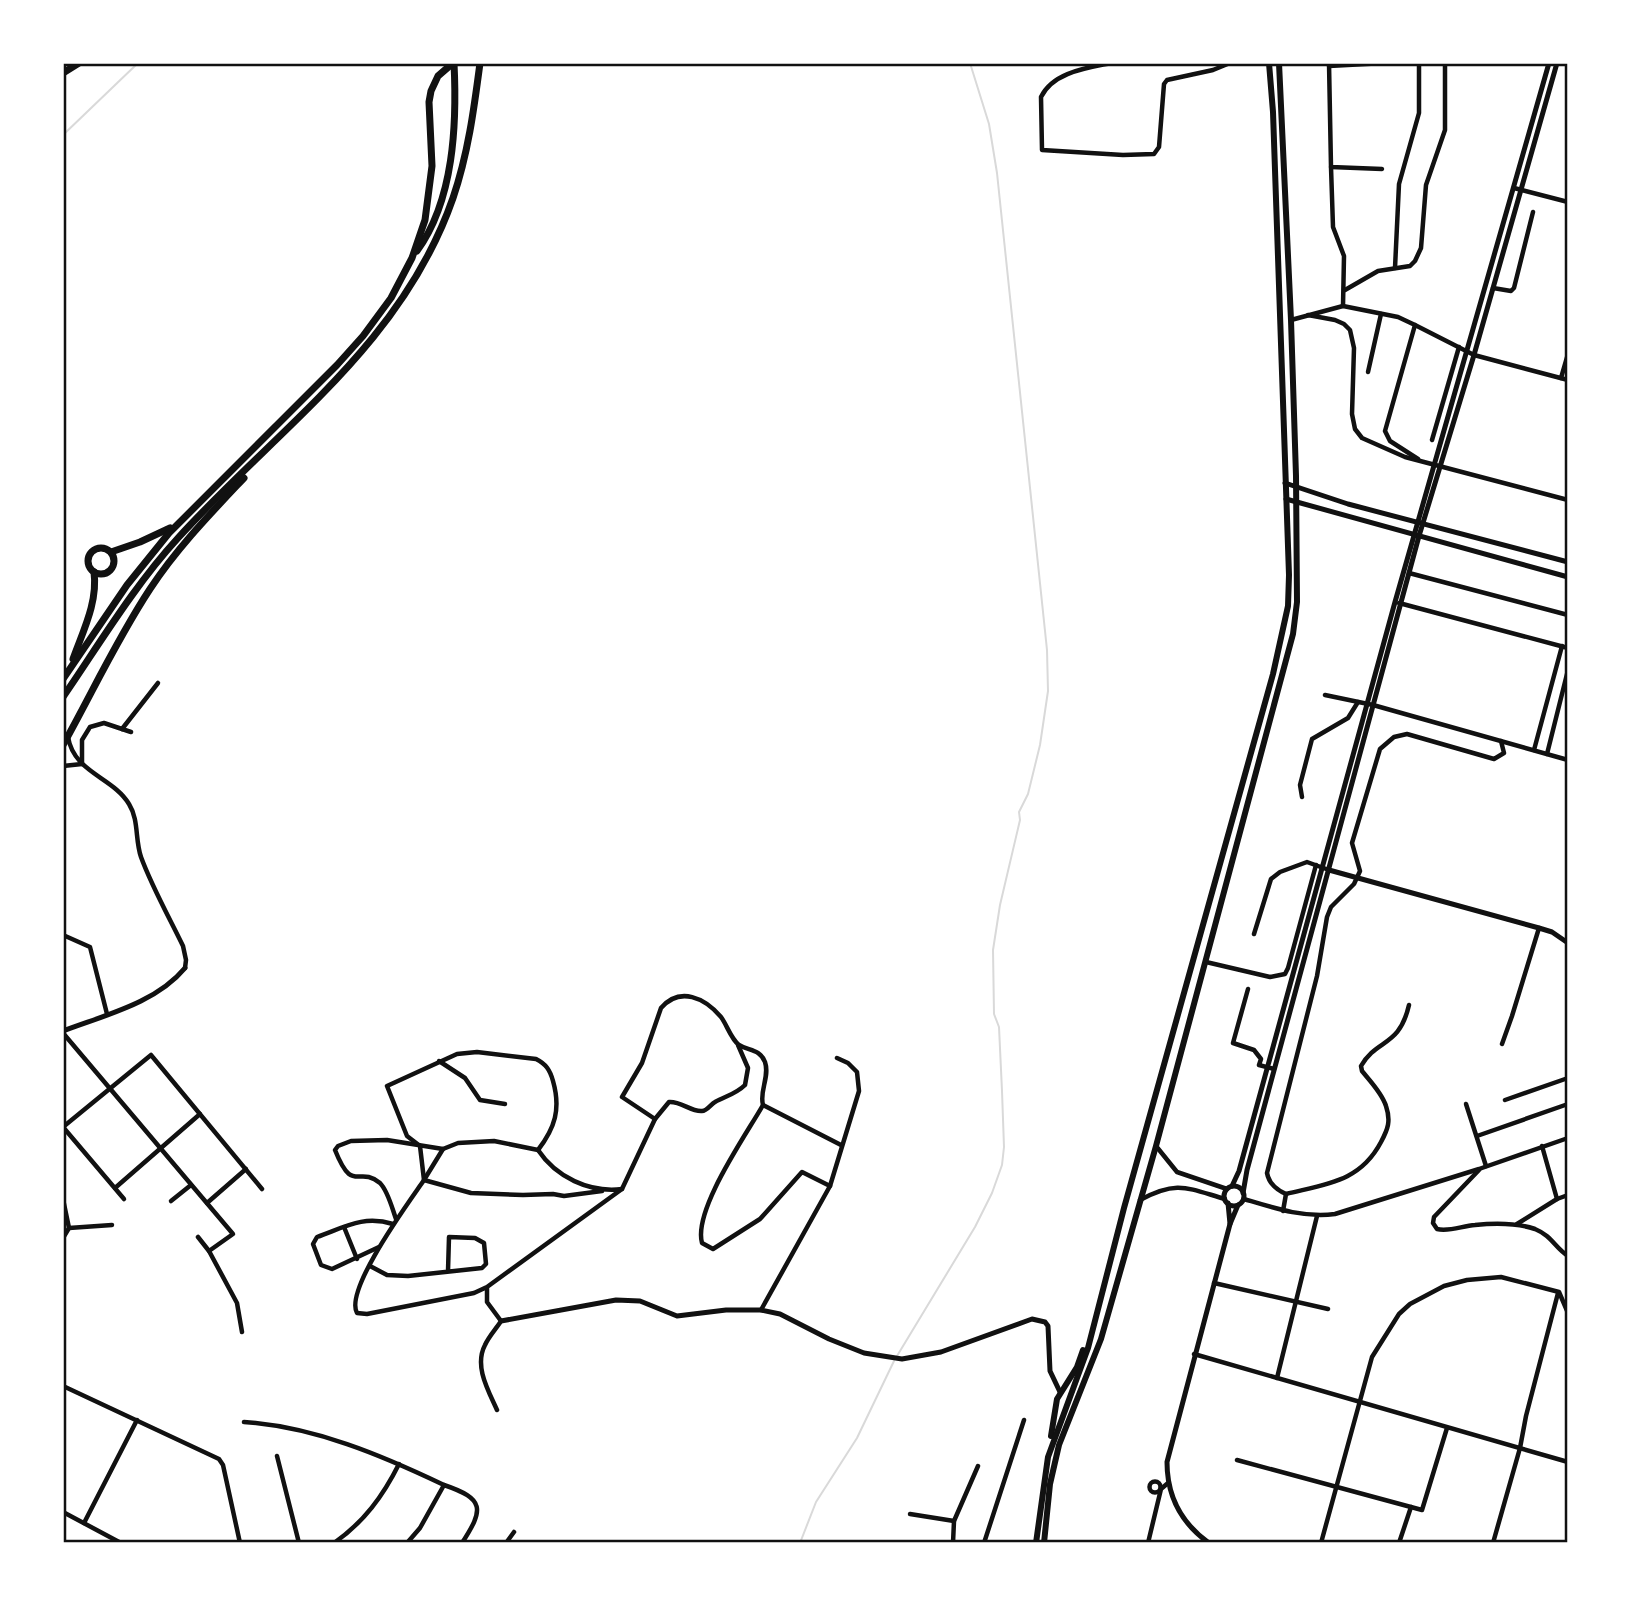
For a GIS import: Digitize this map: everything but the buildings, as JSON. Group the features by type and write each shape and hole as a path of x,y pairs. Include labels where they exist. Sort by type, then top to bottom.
{"highway":[{"path":"63,73 79,63"},
{"path":"422,263 450,161 456,111 454,63"},
{"path":"412,258 425,220 431,184 430,96 435,81 454,63"},
{"path":"63,745 130,621 164,569 200,525 358,358 385,323 422,263 452,200 466,156 480,63"},
{"path":"63,679 127,585 177,524 350,351 391,298 412,258 428,235"},
{"path":"63,697 135,591 176,540 330,387"},
{"path":"70,668 93,602 96,583 94,572 88,563 90,552 101,547 111,552 140,542 177,524"},
{"path":"94,572 101,574 111,569 114,562 111,552"}],"main road":[{"path":"1044,1543 1054,1463 1072,1402 1071,1394 1083,1363 1273,674 1288,606 1273,112 1269,63"},
{"path":"1044,1475 1048,1457 1101,1339 1156,1146 1293,635 1297,602 1292,320 1279,63"},
{"path":"1035,1543 1044,1475 1060,1392 1077,1367 1094,1318"},
{"path":"1060,1392 1061,1396 1072,1402"},
{"path":"1060,1392 1071,1394"}],"street":[{"path":"1111,63 1065,75 1043,92 1042,150 1154,154 1159,147 1164,84 1167,80 1213,70 1230,63"},
{"path":"1343,306 1345,256 1333,227 1329,65 1385,63"},
{"path":"1395,268 1399,184 1419,113 1419,63"},
{"path":"1345,290 1378,271 1410,266 1421,248 1426,185 1445,130 1446,63"},
{"path":"1471,353 1493,288 1549,63"},
{"path":"1230,1224 1227,1201 1229,1188 1239,1171 1271,1068 1417,536 1517,189 1557,63"},
{"path":"1331,167 1382,169"},
{"path":"1517,189 1568,202"},
{"path":"1493,288 1507,291 1514,288 1534,212"},
{"path":"1292,320 1343,306 1398,317 1471,353 1568,380"},
{"path":"1368,372 1381,314"},
{"path":"1308,315 1335,320 1350,330 1354,348 1352,414 1355,429 1362,438 1424,463 1568,500"},
{"path":"1415,325 1385,431 1390,441 1424,463"},
{"path":"1432,440 1459,347"},
{"path":"1561,378 1568,354"},
{"path":"1285,483 1348,504 1568,562"},
{"path":"1286,499 1568,577"},
{"path":"1407,573 1568,615"},
{"path":"1398,603 1565,647 1534,750"},
{"path":"1547,754 1568,670"},
{"path":"122,729 158,683"},
{"path":"1325,695 1568,760"},
{"path":"1302,797 1300,785 1312,739 1349,718 1358,702"},
{"path":"82,765 82,740 90,727 104,723 131,732"},
{"path":"1409,1005 1397,1035 1361,1066 1385,1103 1390,1118 1389,1129 1376,1153 1352,1175 1337,1182 1286,1194 1272,1184 1267,1173 1317,976 1327,916 1331,907 1358,877 1359,864 1352,843 1380,749 1386,742 1401,734 1407,734 1494,759 1504,753 1501,741"},
{"path":"68,737 72,752 82,765 117,791 131,807 140,855 187,960 185,968 166,988 63,1032 233,1234 209,1251"},
{"path":"63,766 82,765"},
{"path":"1254,934 1271,879 1280,872 1307,862 1552,932 1568,943"},
{"path":"1206,962 1270,977 1285,974 1316,865"},
{"path":"1502,1044 1539,928"},
{"path":"63,935 90,947 107,1014"},
{"path":"1248,989 1233,1043 1254,1050 1261,1059 1259,1065 1271,1068"},
{"path":"443,1149 370,1266 356,1293 354,1304 357,1313 367,1314 474,1293 487,1287 622,1189 655,1119 669,1102 676,1102 700,1112 740,1090 745,1085 748,1068 738,1044 721,1018 703,1002 691,996 681,995 667,1002 656,1019 642,1063 622,1097 655,1119"},
{"path":"738,1044 756,1051 766,1065 766,1080 761,1097 763,1105 707,1204 699,1235 702,1243 713,1249 760,1219 802,1172 830,1186"},
{"path":"425,1181 420,1146 407,1136 387,1086 457,1054 477,1052 536,1059 545,1064 550,1072 558,1104 557,1117 538,1150"},
{"path":"124,1199 63,1127 151,1055 262,1189"},
{"path":"761,1310 830,1186 859,1091 859,1080 853,1067 837,1058"},
{"path":"439,1061 465,1078 480,1100 505,1104"},
{"path":"1209,1543 1182,1518 1172,1498 1168,1483 1169,1451 1230,1224 1242,1199 1271,1068"},
{"path":"1505,1100 1568,1078"},
{"path":"1466,1104 1486,1166"},
{"path":"1477,1136 1568,1104"},
{"path":"763,1105 841,1145"},
{"path":"115,1188 200,1114"},
{"path":"1140,1200 1158,1191 1178,1186 1227,1201 1242,1199 1283,1211 1317,1216 1335,1214 1568,1138"},
{"path":"395,1222 384,1188 373,1180 352,1177 343,1170 335,1150 342,1142 387,1140 443,1149 458,1143 494,1141 538,1150 559,1174 585,1185 613,1190"},
{"path":"1156,1146 1177,1172 1229,1188 1240,1187 1242,1199"},
{"path":"1542,1146 1557,1199"},
{"path":"207,1203 246,1169"},
{"path":"1479,1169 1434,1217 1433,1223 1437,1229 1475,1224 1516,1225 1552,1238 1568,1256"},
{"path":"425,1181 484,1194 564,1196 622,1189"},
{"path":"171,1201 191,1185"},
{"path":"1283,1211 1286,1194"},
{"path":"1516,1225 1568,1195"},
{"path":"63,1199 69,1228 63,1238"},
{"path":"1277,1378 1317,1216"},
{"path":"380,1247 332,1269 320,1265 314,1241 317,1237 362,1220 395,1222"},
{"path":"69,1228 112,1224"},
{"path":"344,1227 357,1259"},
{"path":"198,1237 209,1251 237,1303 242,1332"},
{"path":"370,1266 387,1275 408,1276 482,1268 486,1264 484,1243 475,1238 449,1237 448,1271"},
{"path":"1321,1543 1372,1357 1399,1314 1410,1304 1444,1286 1467,1280 1501,1277 1559,1292"},
{"path":"1214,1283 1328,1310"},
{"path":"487,1287 487,1302"},
{"path":"1559,1292 1568,1313"},
{"path":"1493,1543 1559,1292"},
{"path":"474,1293 487,1302 502,1321"},
{"path":"497,1410 484,1380 481,1360 486,1343 502,1321 616,1300 640,1301 677,1315 761,1310 780,1314 856,1350 880,1356 913,1359 941,1352 1032,1319 1040,1320 1048,1326 1050,1371 1060,1392"},
{"path":"1194,1354 1568,1462"},
{"path":"63,1385 221,1461 240,1543"},
{"path":"84,1523 137,1420"},
{"path":"984,1543 1024,1420"},
{"path":"244,1422 277,1424 346,1443 464,1492 475,1501 477,1517 462,1543"},
{"path":"1237,1460 1422,1510 1447,1428"},
{"path":"277,1456 299,1543"},
{"path":"334,1543 363,1520 399,1464"},
{"path":"953,1543 954,1521 978,1466"},
{"path":"1148,1543 1161,1489 1168,1483"},
{"path":"407,1543 420,1528 444,1485"},
{"path":"1399,1543 1410,1507"},
{"path":"63,1512 121,1543"},
{"path":"910,1514 954,1521"},
{"path":"506,1543 514,1532"}],"waterway":[{"path":"63,135 138,63"},
{"path":"897,1356 975,1227 1002,1165 1002,1091 999,1027 994,1014 993,950 1000,905 1020,820 1019,812 1028,794 1040,745 1048,691 1047,650 997,173 989,124 970,63"},
{"path":"800,1543 816,1502 857,1438 894,1361"}]}
